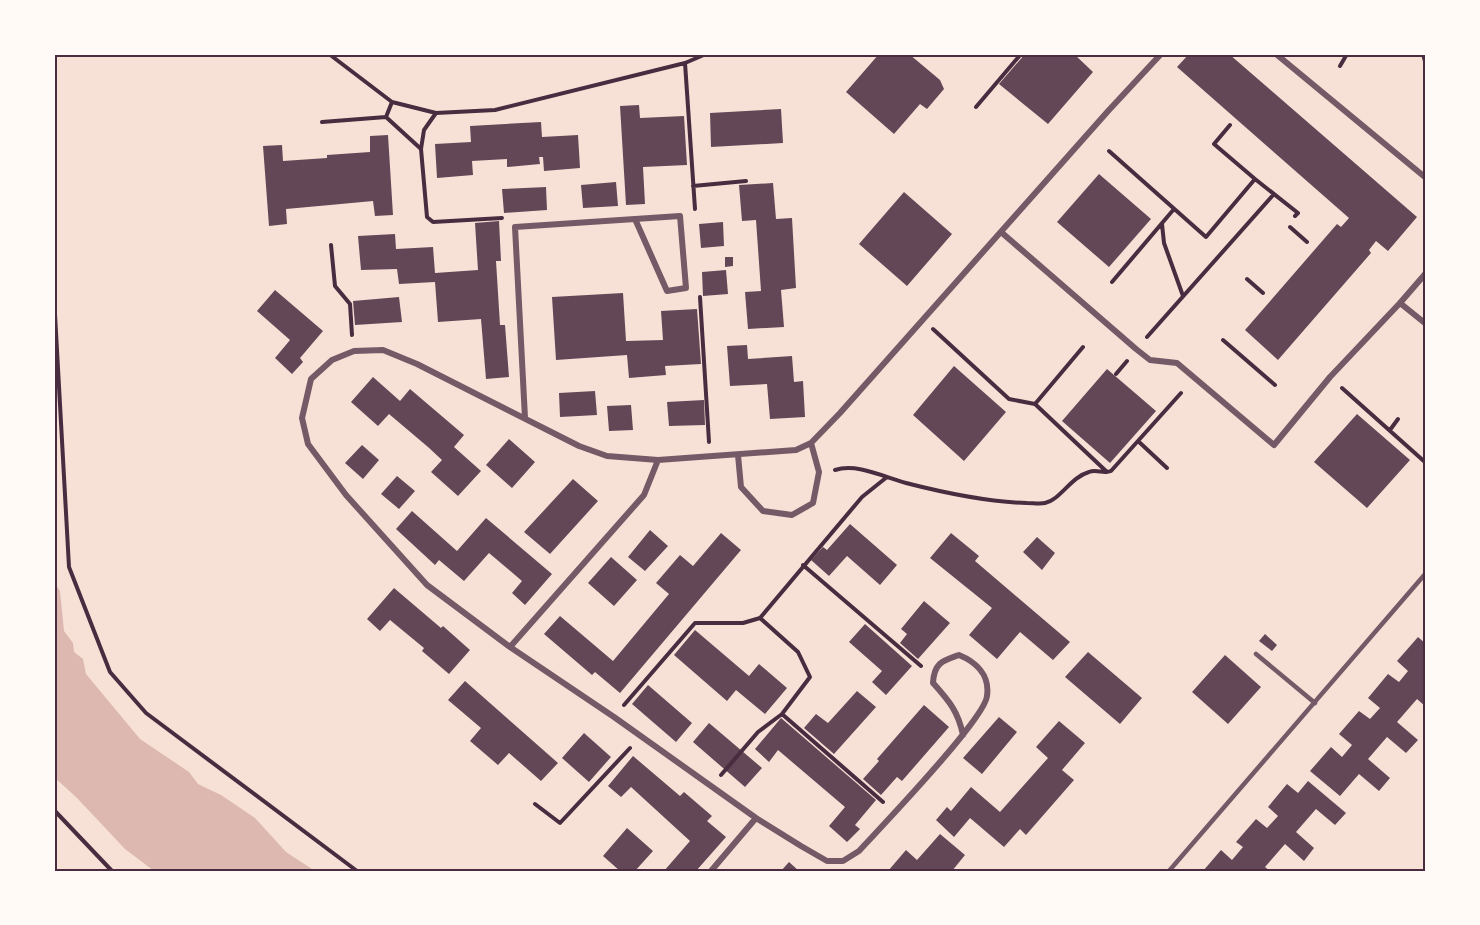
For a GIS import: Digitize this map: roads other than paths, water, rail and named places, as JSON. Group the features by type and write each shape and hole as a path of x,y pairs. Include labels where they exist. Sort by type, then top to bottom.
{"street":[{"path":"963,735 959,716 933,683 934,671 942,661 959,655 974,662 987,682 987,698 981,711 963,735 859,851 843,861 827,861 756,818 614,717 510,647 427,585 346,495 308,444 302,418 311,379 332,360 354,351 383,350 579,446 608,456 658,460 796,450 811,443 1161,54"},
{"path":"1276,54 1426,178"},
{"path":"525,418 515,227 635,219 680,216 686,288 667,291 635,219"},
{"path":"1001,232 1136,350 1150,360 1177,363 1274,445 1330,377 1426,273"},
{"path":"1400,303 1426,324"},
{"path":"738,455 741,487 763,511 792,515 813,503 819,472 811,443"},
{"path":"510,647 644,495 658,460"},
{"path":"711,871 756,818"}],"lane":[{"path":"1169,871 1426,573"},
{"path":"1256,654 1315,703"}]}
